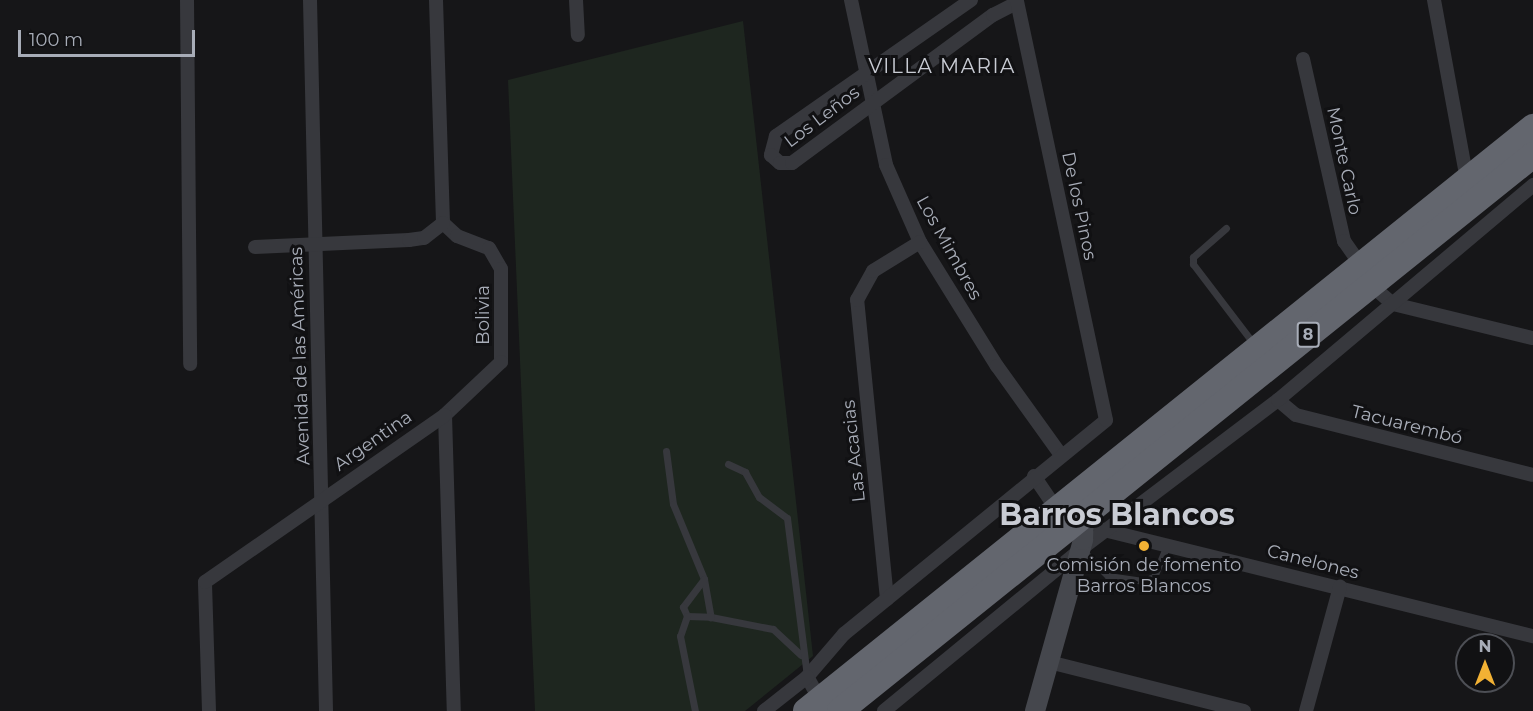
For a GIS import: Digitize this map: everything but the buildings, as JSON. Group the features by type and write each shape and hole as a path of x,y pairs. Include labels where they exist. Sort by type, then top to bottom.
{"highway":[{"name":"8","path":"822,707 1074,512 1366,275 1467,180 1533,127"},
{"name":"8","path":"822,707 928,641 999,584 1074,512 1257,348 1366,275 1533,155"}],"street":[{"path":"187,0 190,364"},
{"name":"Avenida de las Américas","path":"310,0 326,711"},
{"path":"255,247 424,238 443,224 436,0"},
{"path":"576,0 578,35"},
{"name":"Los Mimbres","path":"851,0 871,103 886,165 920,242 997,366 1061,454"},
{"name":"Los Leños","path":"971,0 865,71 776,136 771,155 780,163 792,163 871,103 1017,2"},
{"path":"1434,0 1467,180"},
{"name":"De los Pinos","path":"1017,2 1106,420 1061,454"},
{"name":"Monte Carlo","path":"1303,59 1344,241 1366,275 1393,304"},
{"path":"884,711 1081,549 1278,400 1533,185"},
{"name":"Bolivia","path":"443,224 457,236 489,248 501,269 501,362 445,415"},
{"name":"Las Acacias","path":"887,599 857,300 873,271 920,242"},
{"path":"1393,304 1533,338"},
{"name":"Tacuarembó","path":"1278,400 1296,415 1533,475"},
{"path":"445,415 454,711"},
{"name":"Argentina","path":"209,711 205,582 445,415"},
{"path":"764,711 807,677 844,634 1061,454"},
{"path":"1034,476 1074,512 1081,549 1035,711"},
{"name":"Canelones","path":"1074,512 1106,531 1533,636"},
{"path":"999,584 1014,605"},
{"path":"1306,711 1340,587"},
{"path":"928,641 944,661"},
{"path":"1049,662 1244,711"},
{"path":"807,677 822,707"}],"lane":[{"path":"1226,228 1193,257 1193,264 1257,348"},
{"path":"666,451 673,504 704,579 711,617"},
{"path":"728,464 745,472 759,496 788,518 801,655 807,677"},
{"path":"1081,549 1108,576 1143,581 1154,577 1167,545"},
{"path":"695,711 680,636 687,616 682,607 687,594 704,579"},
{"path":"687,616 711,617 773,629 801,655"}],"shaded area":[{"path":"743,21 813,656 745,711 535,711 508,80"}],"place":[{"name":"Comisión de fomento Barros Blancos","path":"1144,546"}],"district":[{"name":"VILLA MARIA","path":"942,66"},
{"name":"Barros Blancos","path":"1117,515"}]}
